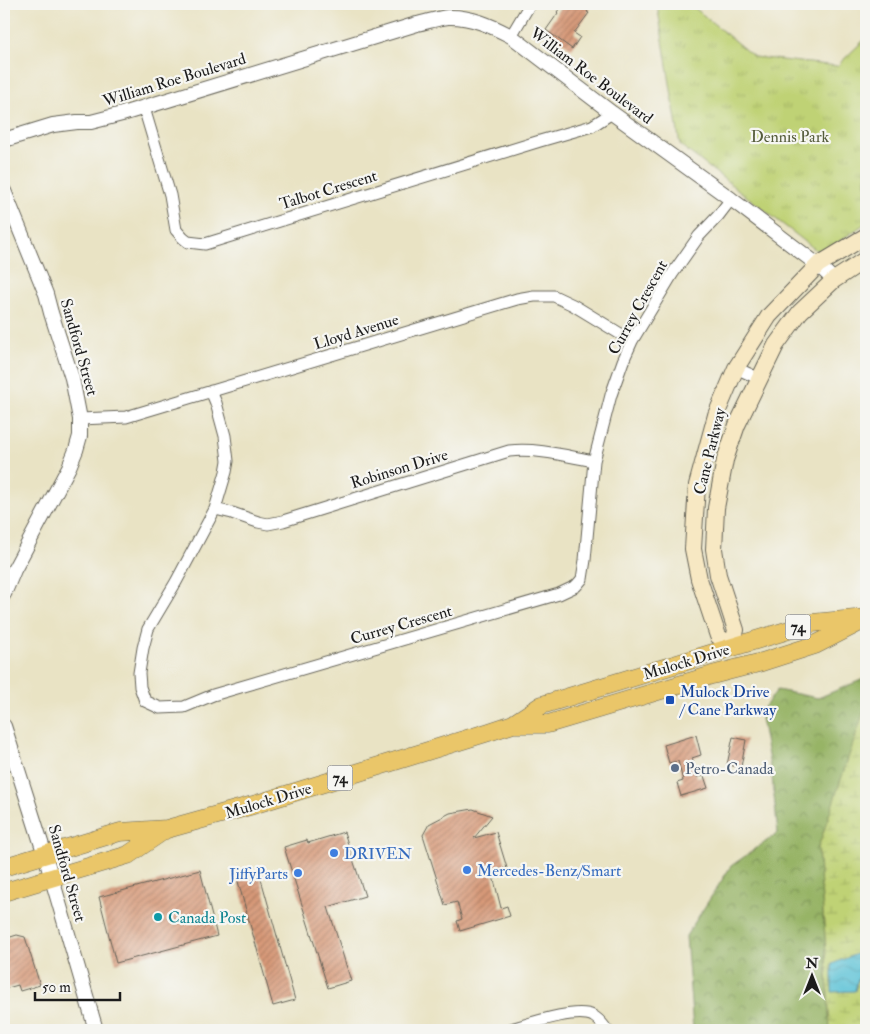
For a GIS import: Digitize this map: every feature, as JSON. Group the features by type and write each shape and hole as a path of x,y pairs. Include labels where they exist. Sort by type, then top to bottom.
{"main road":[{"name":"Cane Parkway","path":"866,236 818,265 770,316 736,368 716,415 697,485 693,549 699,579 718,636 732,647 736,630 718,575 714,549 716,508 725,460 737,425 776,345 800,312 834,280 866,259"},
{"name":"Mulock Drive","path":"4,867 120,832 167,829 262,802 513,724 542,705 812,623 866,619"},
{"name":"Mulock Drive","path":"513,724 548,724 762,662 815,645 866,619"},
{"name":"Mulock Drive","path":"4,892 128,855 167,829"}],"street":[{"path":"511,36 530,4"},
{"name":"William Roe Boulevard","path":"4,140 53,125 91,122 144,108 418,24 447,17 470,20 494,27 511,36 818,265 834,280"},
{"name":"Talbot Crescent","path":"144,108 170,195 176,230 188,242 205,244 592,126 612,113"},
{"name":"Sandford Street","path":"4,191 46,294 72,378 80,419 80,436 69,467 9,567 4,594"},
{"name":"Currey Crescent","path":"211,391 225,436 228,462 215,509 176,582 148,629 142,648 139,673 142,694 145,701 160,708 184,707 214,696 559,594 576,586 582,579 585,560 594,462 611,395 632,341 677,266 730,199"},
{"name":"Lloyd Avenue","path":"80,419 126,417 517,299 534,296 554,296 573,305 632,341"},
{"path":"736,368 760,379"},
{"name":"Robinson Drive","path":"215,509 268,524 509,451 533,450 594,462"},
{"name":"Cane Parkway","path":"732,647 739,668"},
{"name":"Sandford Street","path":"4,726 45,855 96,1030"},
{"path":"508,1030 576,1013 592,1015 607,1030"}],"green space":[{"name":"Dennis Park","path":"657,4 690,4 754,57 837,66 866,38 866,223 841,240 826,254 816,250 680,145"},
{"path":"866,678 866,710 818,848 830,1030 693,1030 686,936 731,866 778,833 772,777 760,713 777,690 818,698"},
{"path":"866,705 866,1030 830,1030 818,848"}],"water":[{"path":"866,950 866,975 858,978 855,991 832,992 832,964"}],"building":[{"path":"563,4 592,4 587,12 589,13 574,33 580,37 572,49 546,30"},
{"path":"696,735 701,755 692,758 697,777 704,776 708,788 681,796 677,783 683,781 678,761 669,763 664,745"},
{"path":"733,737 746,740 741,767 727,765"},
{"name":"Mercedes-Benz/Smart","path":"473,809 492,816 474,838 496,832 507,868 492,872 501,908 507,906 510,916 460,931 457,921 462,919 457,902 445,905 423,835 429,824 450,813"},
{"path":"344,832 365,896 328,907 351,981 328,988 284,847 307,840 308,843"},
{"name":"Canada Post","path":"200,870 217,936 116,963 99,897"},
{"path":"259,872 295,1000 273,1006 237,878"},
{"path":"17,935 25,937 40,985 20,991 18,985 4,989 4,939"}],"place":[{"name":"Mulock Drive / Cane Parkway","path":"670,700"},
{"name":"Petro-Canada","path":"675,768"},
{"name":"DRIVEN","path":"334,853"},
{"name":"Mercedes-Benz/Smart","path":"467,870"},
{"name":"JiffyParts","path":"298,873"},
{"name":"Canada Post","path":"158,917"}]}
